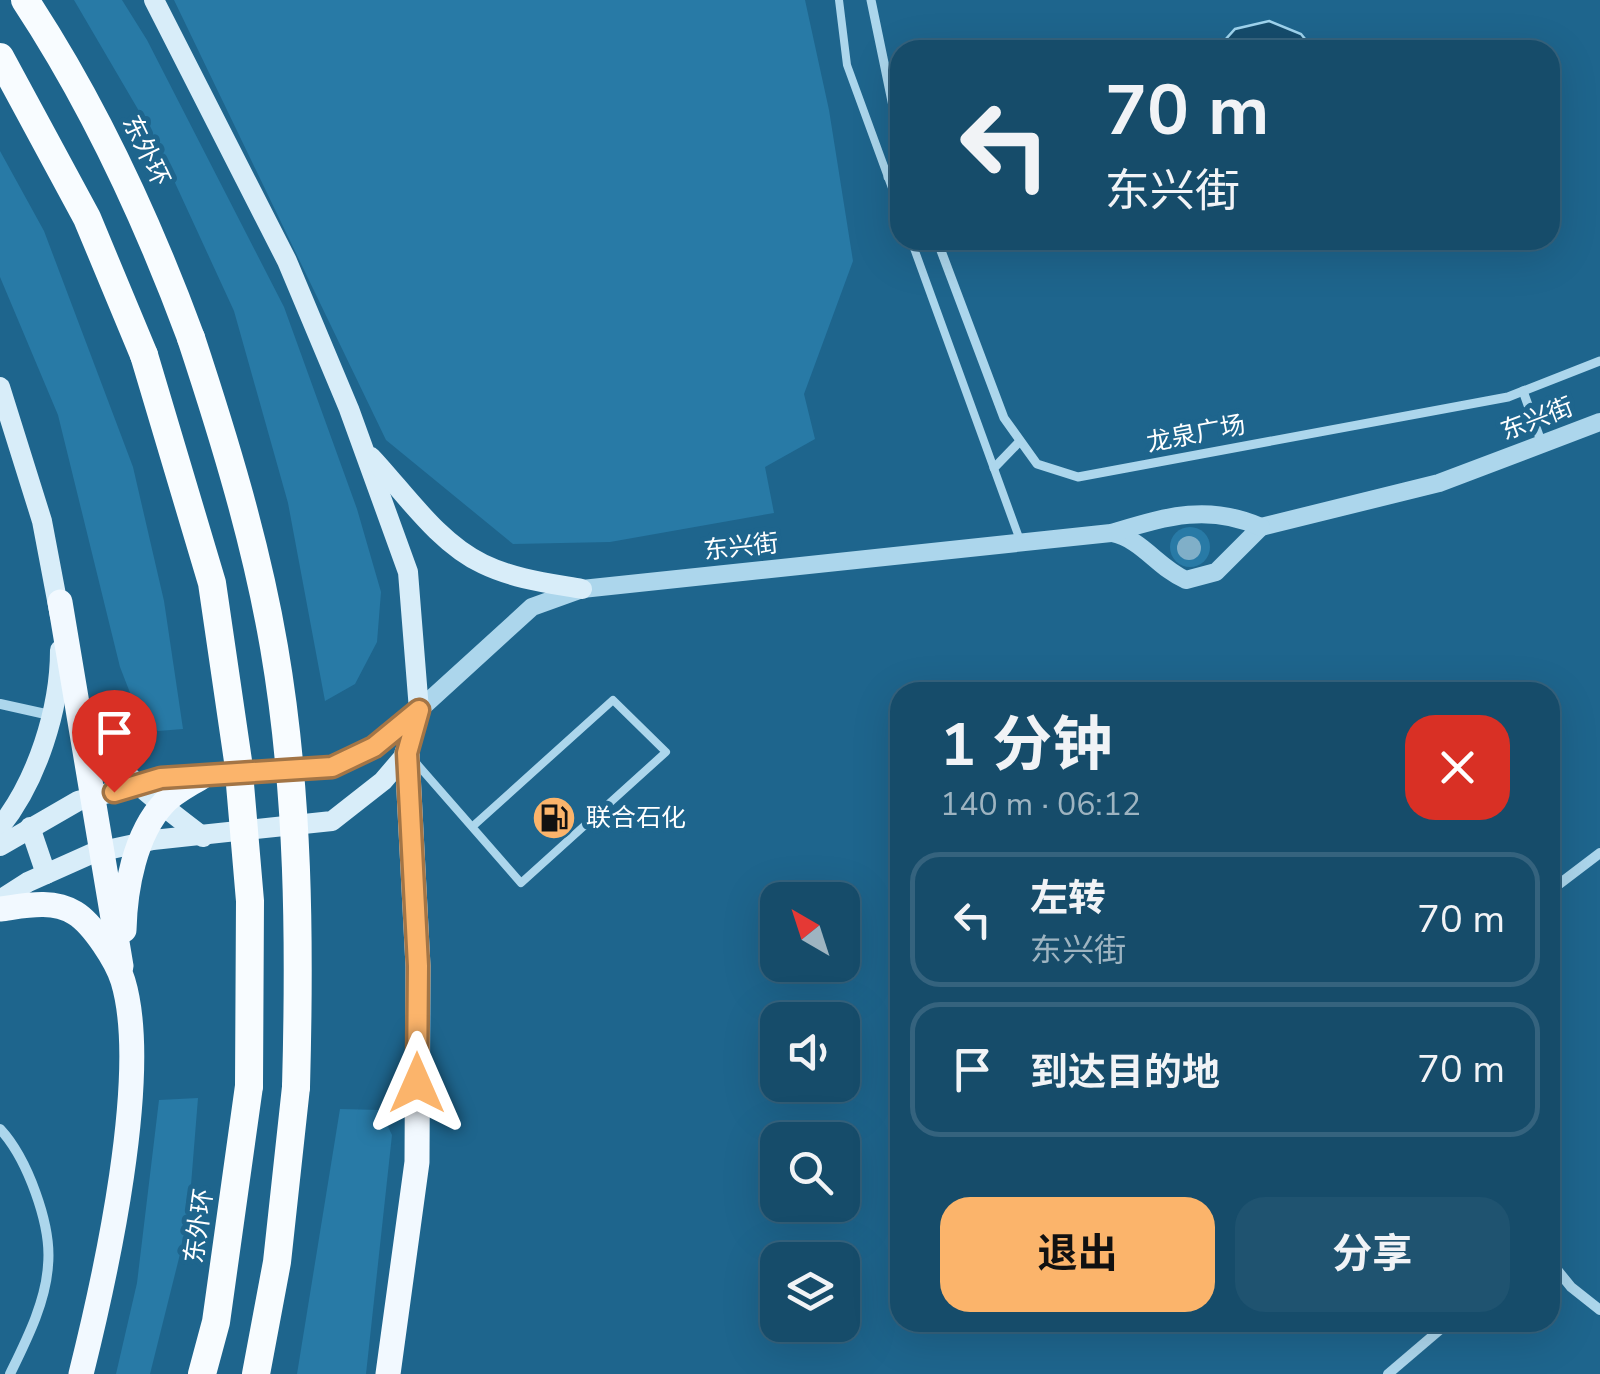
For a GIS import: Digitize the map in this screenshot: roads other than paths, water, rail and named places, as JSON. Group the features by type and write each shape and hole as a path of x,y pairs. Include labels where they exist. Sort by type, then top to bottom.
{"highway":[{"name":"东外环","path":"25,0 100,124 152,233 190,338 252,544 274,646 295,849 296,1088 277,1262 256,1374"},
{"name":"东外环","path":"0,57 87,218 144,355 212,582 228,690 250,901 249,1086 216,1322 202,1374"}],"main road":[{"path":"154,0 287,261 364,448 408,572 419,710 407,753 418,966 417,1162 388,1374"},
{"path":"2,400 42,521 60,602 123,980 132,1069 106,1272 81,1374"},
{"path":"364,448 445,537 481,564 526,580 582,589"},
{"path":"0,827 16,807 50,716 60,678 60,602"},
{"path":"77,703 98,745 138,785 203,837"},
{"name":"东兴街","path":"0,846 90,798 138,785 332,767 374,747 419,710"},
{"path":"0,900 46,874 100,852 141,842 332,820 384,781 407,753"},
{"path":"123,980 125,900 141,842 162,806 203,776"},
{"path":"30,828 46,874"},
{"path":"0,909 43,903 74,913 95,934 123,980"}],"street":[{"path":"871,0 890,92"},
{"name":"龙泉广场","path":"941,250 1004,418 1037,464 1078,476 1523,391 1600,361"},
{"path":"1523,391 1542,444"},
{"name":"东兴街","path":"419,710 532,607 582,589 1111,533 1173,515 1208,511 1261,527 1439,483 1600,422"},
{"path":"994,468 1020,440"},
{"path":"1111,533 1126,536 1186,580 1216,572 1261,527"},
{"path":"0,704 50,716"},
{"path":"1560,883 1600,853"},
{"path":"0,1130 37,1192 49,1264 32,1328 10,1374"},
{"path":"1560,1273 1600,1310"},
{"path":"1388,1374 1437,1332"}],"lane":[{"path":"838,0 848,65 890,182"},
{"path":"915,250 1021,543"},
{"path":"407,753 472,828 522,882 666,752 613,700 472,828"}],"place":[{"name":"联合石化","path":"554,818"}]}
